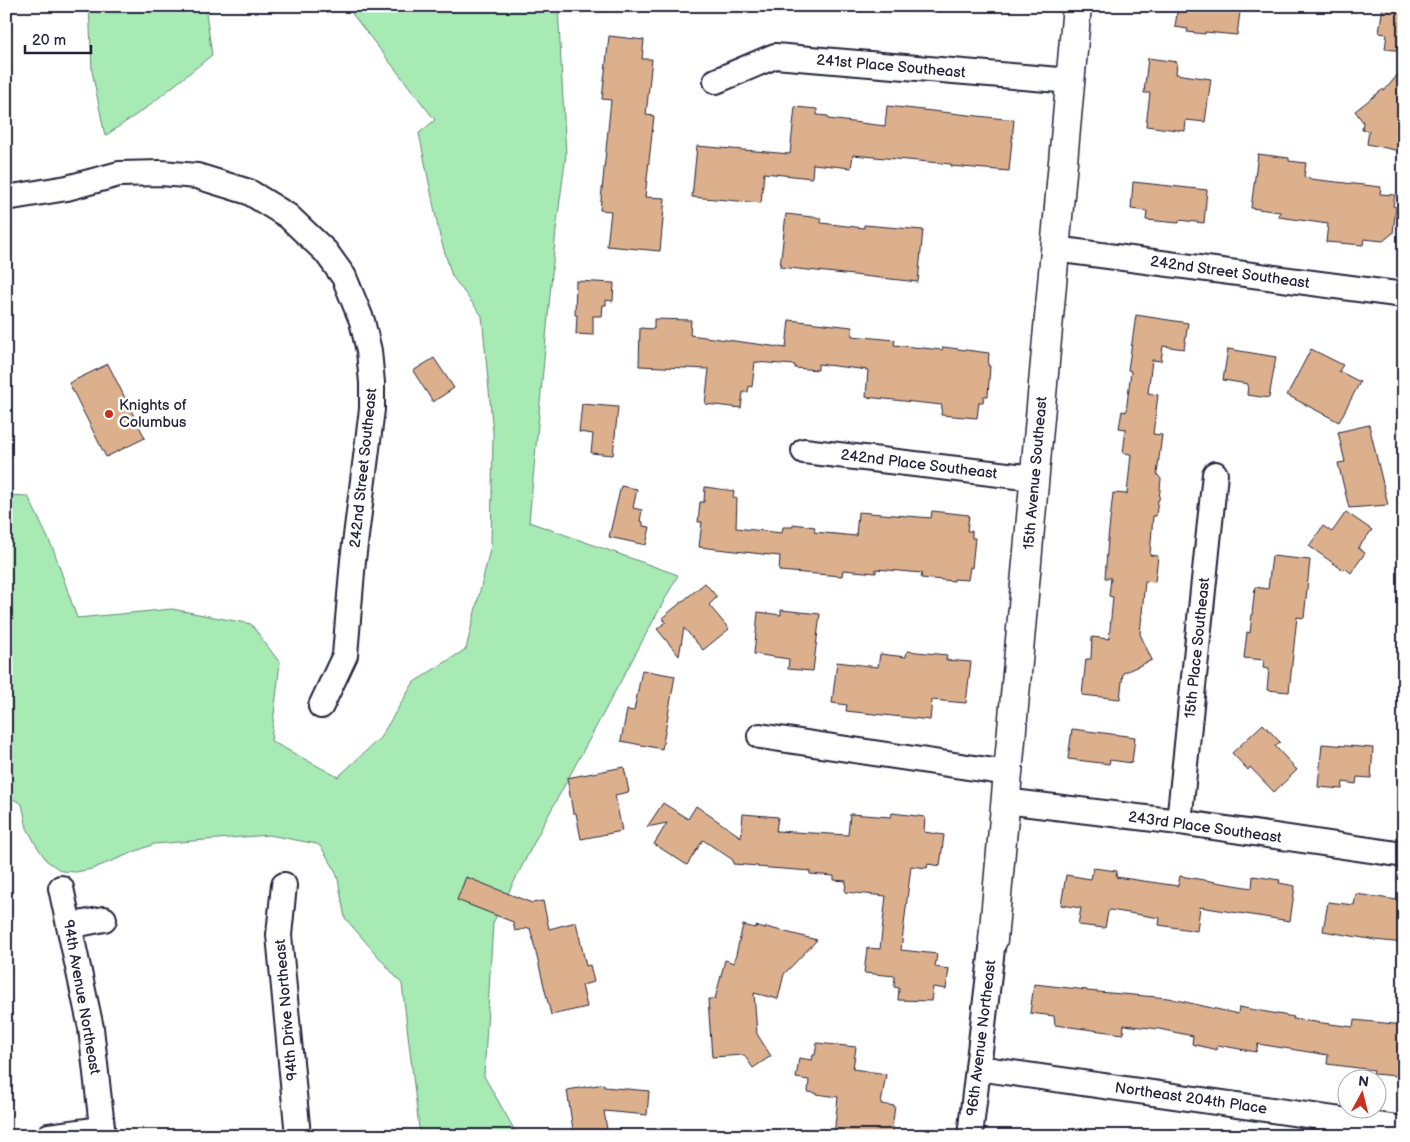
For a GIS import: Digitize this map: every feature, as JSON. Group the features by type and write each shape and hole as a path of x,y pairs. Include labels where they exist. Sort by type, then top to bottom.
{"street":[{"name":"15th Avenue Southeast","path":"993,940 1078,6"},
{"name":"241st Place Southeast","path":"716,81 775,56 1071,81"},
{"name":"242nd Street Southeast","path":"6,198 67,188 118,174 161,173 197,176 249,192 288,216 326,252 344,278 362,321 369,351 372,409 345,655 321,706"},
{"name":"242nd Street Southeast","path":"1055,249 1404,296"},
{"name":"242nd Place Southeast","path":"804,451 1034,478"},
{"name":"15th Place Southeast","path":"1179,822 1215,474"},
{"path":"760,736 1008,773"},
{"name":"243rd Place Southeast","path":"1005,801 1179,822 1404,855"},
{"name":"94th Drive Northeast","path":"284,885 279,935 298,1136"},
{"name":"94th Avenue Northeast","path":"62,888 91,1028 102,1133"},
{"path":"70,926 104,918"},
{"name":"96th Avenue Northeast","path":"970,1136 993,940"},
{"name":"Northeast 204th Place","path":"978,1068 1404,1129"},
{"path":"49,1136 102,1133"}],"green space":[{"path":"89,6 205,6 212,55 146,108 105,136 92,71"},
{"path":"346,6 558,6 566,155 556,230 529,522 678,575 542,827 493,923 484,1076 518,1136 420,1136 402,984 345,918 338,879 334,868 321,847 317,844 269,835 154,844 92,869 76,872 61,871 47,861 36,845 27,828 22,804 6,795 6,495 28,496 54,551 77,618 172,609 251,624 280,663 271,741 338,777 380,738 414,682 466,649 491,545 493,433 482,316 452,276 440,237 419,133 435,120"}],"building":[{"path":"1178,6 1238,6 1237,11 1240,12 1237,35 1187,32 1188,29 1175,27"},
{"path":"1383,6 1404,6 1404,51 1385,49 1387,34 1379,33"},
{"path":"609,36 644,40 642,59 652,59 646,115 654,116 645,197 665,198 660,251 607,246 611,211 600,210 611,100 602,99"},
{"path":"1148,58 1177,62 1176,74 1211,79 1205,122 1186,120 1185,131 1146,126 1150,93 1144,93"},
{"path":"1404,67 1404,136 1402,136 1400,151 1367,144 1369,131 1362,130 1363,122 1355,111 1382,90 1385,90"},
{"path":"887,106 1014,120 1009,171 853,155 851,168 813,164 812,178 764,173 761,203 692,197 697,146 790,154 795,107 817,109 817,115 828,116 828,119 885,126"},
{"path":"1258,154 1289,158 1289,161 1306,163 1304,177 1310,179 1381,187 1380,194 1395,195 1393,206 1396,207 1393,233 1383,241 1364,239 1363,245 1326,242 1328,224 1279,217 1280,212 1251,208"},
{"path":"1133,182 1207,190 1204,223 1179,220 1179,223 1146,220 1147,211 1131,209"},
{"path":"786,214 821,218 821,223 864,228 864,225 923,230 918,282 780,267"},
{"path":"576,281 614,283 613,301 606,300 606,305 603,305 602,316 593,316 593,335 576,334"},
{"path":"1136,315 1188,323 1184,349 1163,346 1161,361 1152,360 1148,393 1158,395 1153,434 1162,435 1157,474 1161,479 1159,500 1156,516 1153,516 1150,555 1158,556 1155,582 1145,581 1140,634 1152,660 1123,673 1120,699 1082,695 1086,659 1091,659 1092,637 1109,639 1113,597 1109,596 1111,578 1105,578 1108,539 1113,493 1127,494 1131,454 1123,453 1126,429 1119,428 1122,411 1126,412 1131,371 1128,370"},
{"path":"654,319 691,320 690,335 786,348 789,320 852,327 852,336 895,340 894,345 942,350 943,347 989,353 988,396 984,396 983,402 979,402 977,418 941,415 942,405 866,397 868,370 818,364 818,370 795,368 795,365 755,362 752,387 749,386 748,392 743,392 741,408 705,404 709,369 639,366 640,328 654,329"},
{"path":"1228,349 1276,357 1269,398 1247,395 1248,384 1223,380"},
{"path":"1311,349 1343,365 1339,371 1360,382 1339,422 1287,395"},
{"path":"434,358 454,388 433,402 413,371"},
{"name":"Knights of Columbus","path":"108,364 145,438 106,457 69,383"},
{"path":"582,404 618,407 613,455 591,453 593,434 579,432"},
{"path":"1369,425 1388,505 1349,508 1338,463 1345,462 1338,432"},
{"path":"621,486 637,489 633,508 642,510 640,521 643,522 643,526 650,527 646,545 609,537"},
{"path":"705,487 734,491 733,498 737,498 736,528 782,533 783,527 793,527 793,524 815,527 814,532 856,536 858,512 931,518 932,511 969,515 967,531 972,531 972,538 975,538 972,568 970,567 968,580 954,579 954,581 921,578 922,573 876,569 876,573 843,570 842,576 779,571 780,556 699,547 702,522 698,522 700,502 704,502"},
{"path":"1346,512 1372,530 1358,548 1365,553 1351,573 1345,568 1343,570 1309,546 1323,526 1332,532"},
{"path":"1272,556 1310,560 1304,618 1297,617 1289,692 1267,690 1269,669 1263,668 1264,660 1244,658 1247,632 1250,633 1255,587 1268,589"},
{"path":"705,583 717,597 709,605 729,629 703,650 684,628 679,656 657,629 666,622 662,618"},
{"path":"781,610 820,614 813,671 788,669 789,659 754,654 758,612 781,615"},
{"path":"907,651 947,655 946,660 971,662 966,703 932,700 930,720 846,711 847,705 832,703 837,662 878,667 880,654 906,657"},
{"path":"642,670 675,676 662,749 621,741 627,710 634,711"},
{"path":"1263,724 1280,742 1275,746 1297,770 1274,792 1250,767 1248,770 1232,753"},
{"path":"1072,729 1135,737 1132,763 1110,760 1109,764 1068,759"},
{"path":"1322,744 1373,748 1371,778 1357,777 1356,784 1343,782 1342,789 1318,787"},
{"path":"624,767 629,792 615,795 622,831 581,839 576,813 573,813 567,778"},
{"path":"663,803 688,819 696,806 741,837 743,814 778,817 776,831 848,835 850,814 891,817 892,813 925,817 924,832 944,835 940,866 928,864 927,868 911,866 901,950 937,954 935,967 949,969 946,989 933,987 931,1001 898,1000 899,988 894,987 895,976 864,973 867,948 880,949 886,896 845,892 846,881 834,880 834,876 810,874 810,871 733,864 733,860 703,840 687,865 654,844 667,823 647,827"},
{"path":"1093,868 1117,871 1116,877 1178,886 1180,876 1252,888 1253,876 1280,880 1279,883 1295,886 1290,921 1200,907 1197,931 1159,925 1160,918 1110,910 1105,928 1078,925 1081,908 1061,905 1066,875 1091,879"},
{"path":"466,877 532,903 543,901 549,929 576,922 586,966 590,965 594,982 582,985 587,1007 551,1015 530,928 515,931 513,922 457,900"},
{"path":"1356,894 1404,901 1404,943 1323,931 1328,902 1354,905"},
{"path":"743,925 765,929 766,927 817,940 784,974 778,999 754,993 757,1034 771,1056 753,1068 744,1055 712,1057 708,999 715,999 725,960 734,963"},
{"path":"1034,984 1168,998 1238,1014 1239,1007 1294,1017 1293,1019 1353,1027 1354,1020 1404,1025 1404,1058 1398,1057 1397,1076 1388,1075 1388,1070 1327,1064 1328,1055 1258,1044 1256,1052 1218,1045 1217,1050 1192,1044 1193,1036 1159,1029 1124,1025 1123,1034 1055,1025 1054,1016 1030,1013"},
{"path":"817,1043 856,1047 853,1069 886,1074 881,1104 895,1106 891,1136 834,1136 838,1097 808,1092 809,1080 796,1078 799,1058 812,1060"},
{"path":"604,1084 604,1087 649,1091 647,1115 604,1111 608,1136 574,1136 567,1090"}],"place":[{"name":"Knights of Columbus","path":"109,414"}]}
